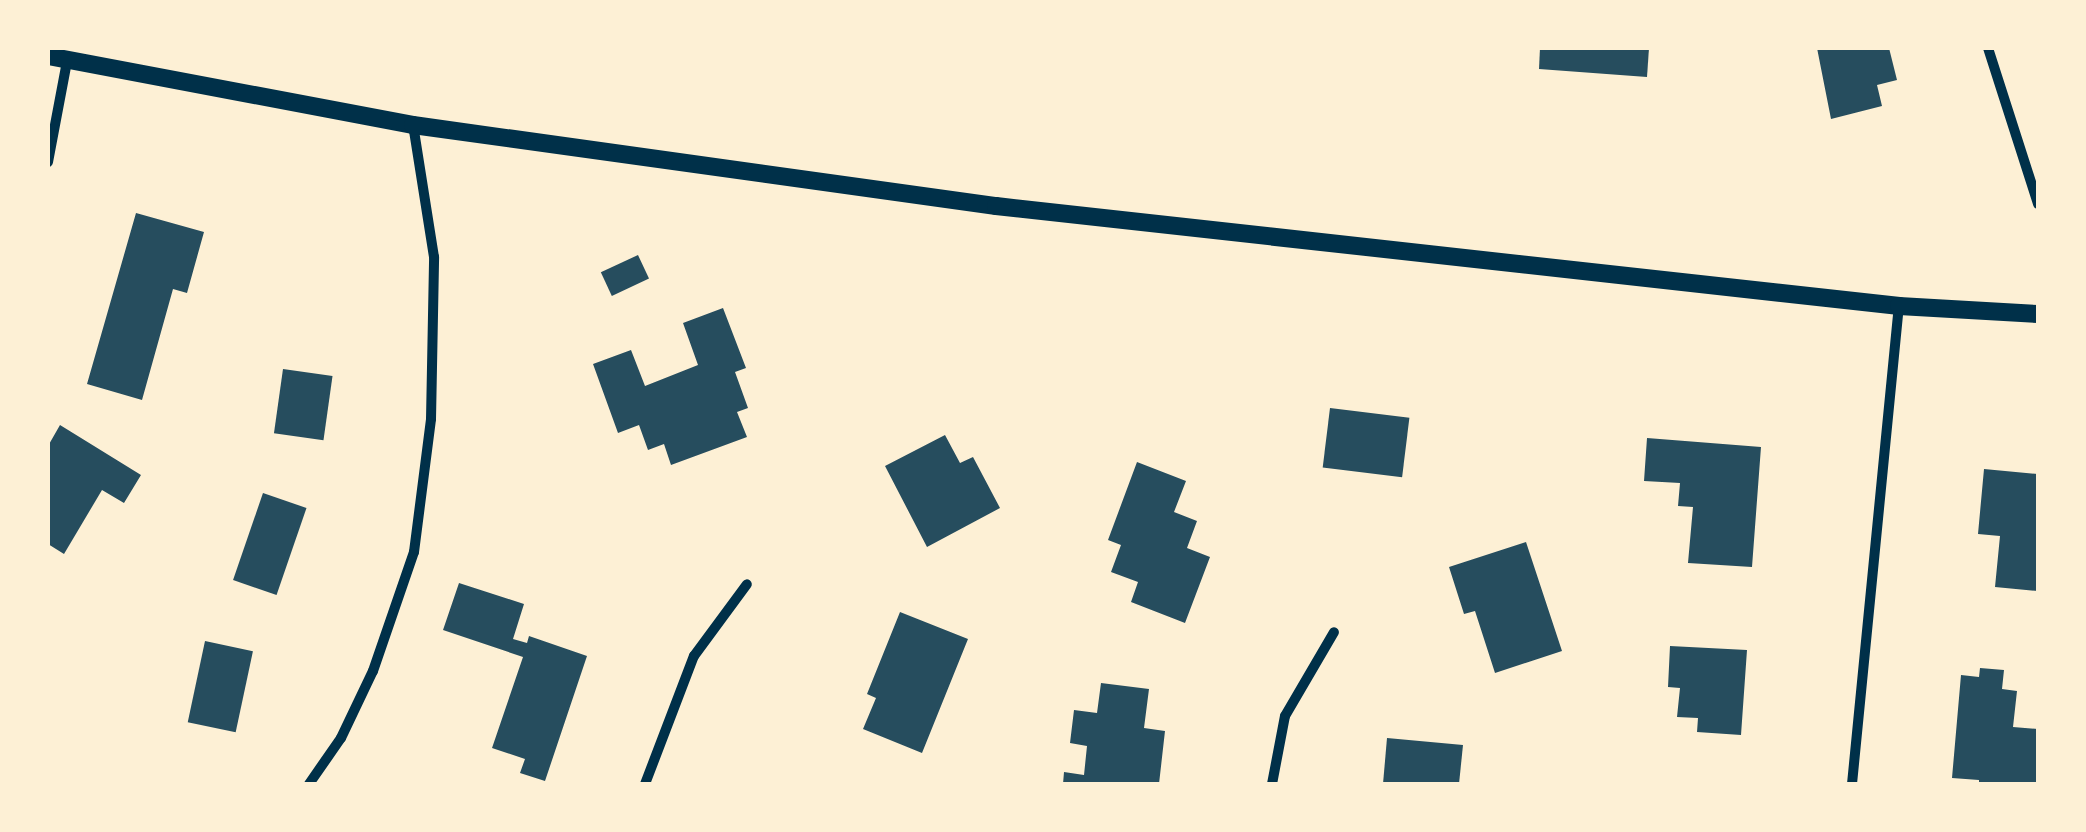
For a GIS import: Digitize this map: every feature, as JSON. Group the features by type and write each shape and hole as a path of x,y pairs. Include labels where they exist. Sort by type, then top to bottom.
{"street":[{"path":"1988,48 2038,204"},
{"path":"48,56 413,125 996,206 1899,306 2038,314"},
{"path":"48,162 67,60"},
{"path":"309,784 341,738 372,671 414,552 431,418 434,257 413,125"},
{"path":"1852,784 1899,306"},
{"path":"645,784 694,656 747,584"},
{"path":"1272,784 1285,716 1334,632"}],"building":[{"path":"1540,48 1649,48 1647,77 1539,69"},
{"path":"1817,48 1889,48 1897,80 1877,85 1882,106 1831,119"},
{"path":"136,213 204,232 187,293 173,289 142,400 87,384"},
{"path":"638,255 649,279 612,296 601,272"},
{"path":"723,308 746,368 735,372 748,408 737,412 747,437 671,465 664,444 648,450 639,425 618,433 593,364 631,350 645,386 698,365 683,323"},
{"path":"283,369 333,376 323,440 274,433"},
{"path":"1330,408 1409,418 1402,477 1323,468"},
{"path":"60,425 141,475 124,503 102,490 64,554 48,544 48,446"},
{"path":"945,435 960,463 973,457 1000,508 927,547 885,466"},
{"path":"1647,438 1761,447 1752,567 1688,563 1693,507 1678,506 1680,483 1644,481"},
{"path":"1137,462 1186,481 1174,512 1197,521 1187,548 1210,557 1185,623 1131,602 1138,582 1111,572 1121,545 1108,540"},
{"path":"1984,469 2038,474 2038,591 1995,587 2000,536 1978,534"},
{"path":"263,493 306,508 277,595 233,580"},
{"path":"1526,542 1562,651 1495,673 1475,611 1464,614 1449,567"},
{"path":"459,583 524,604 513,639 527,643 529,636 587,656 545,781 520,773 525,759 492,748 523,657 443,630"},
{"path":"900,612 968,639 922,753 863,729 876,698 867,694"},
{"path":"205,641 253,651 236,732 188,722"},
{"path":"1670,646 1747,650 1741,735 1697,732 1698,718 1677,717 1680,688 1668,687"},
{"path":"1980,668 2004,670 2002,689 2017,691 2013,727 2038,729 2038,784 1979,784 1979,780 1952,778 1961,675 1979,677"},
{"path":"1101,683 1149,689 1144,728 1165,731 1159,784 1063,784 1064,772 1084,775 1087,746 1070,743 1074,710 1097,713"},
{"path":"1387,738 1463,745 1459,784 1383,784"}]}
